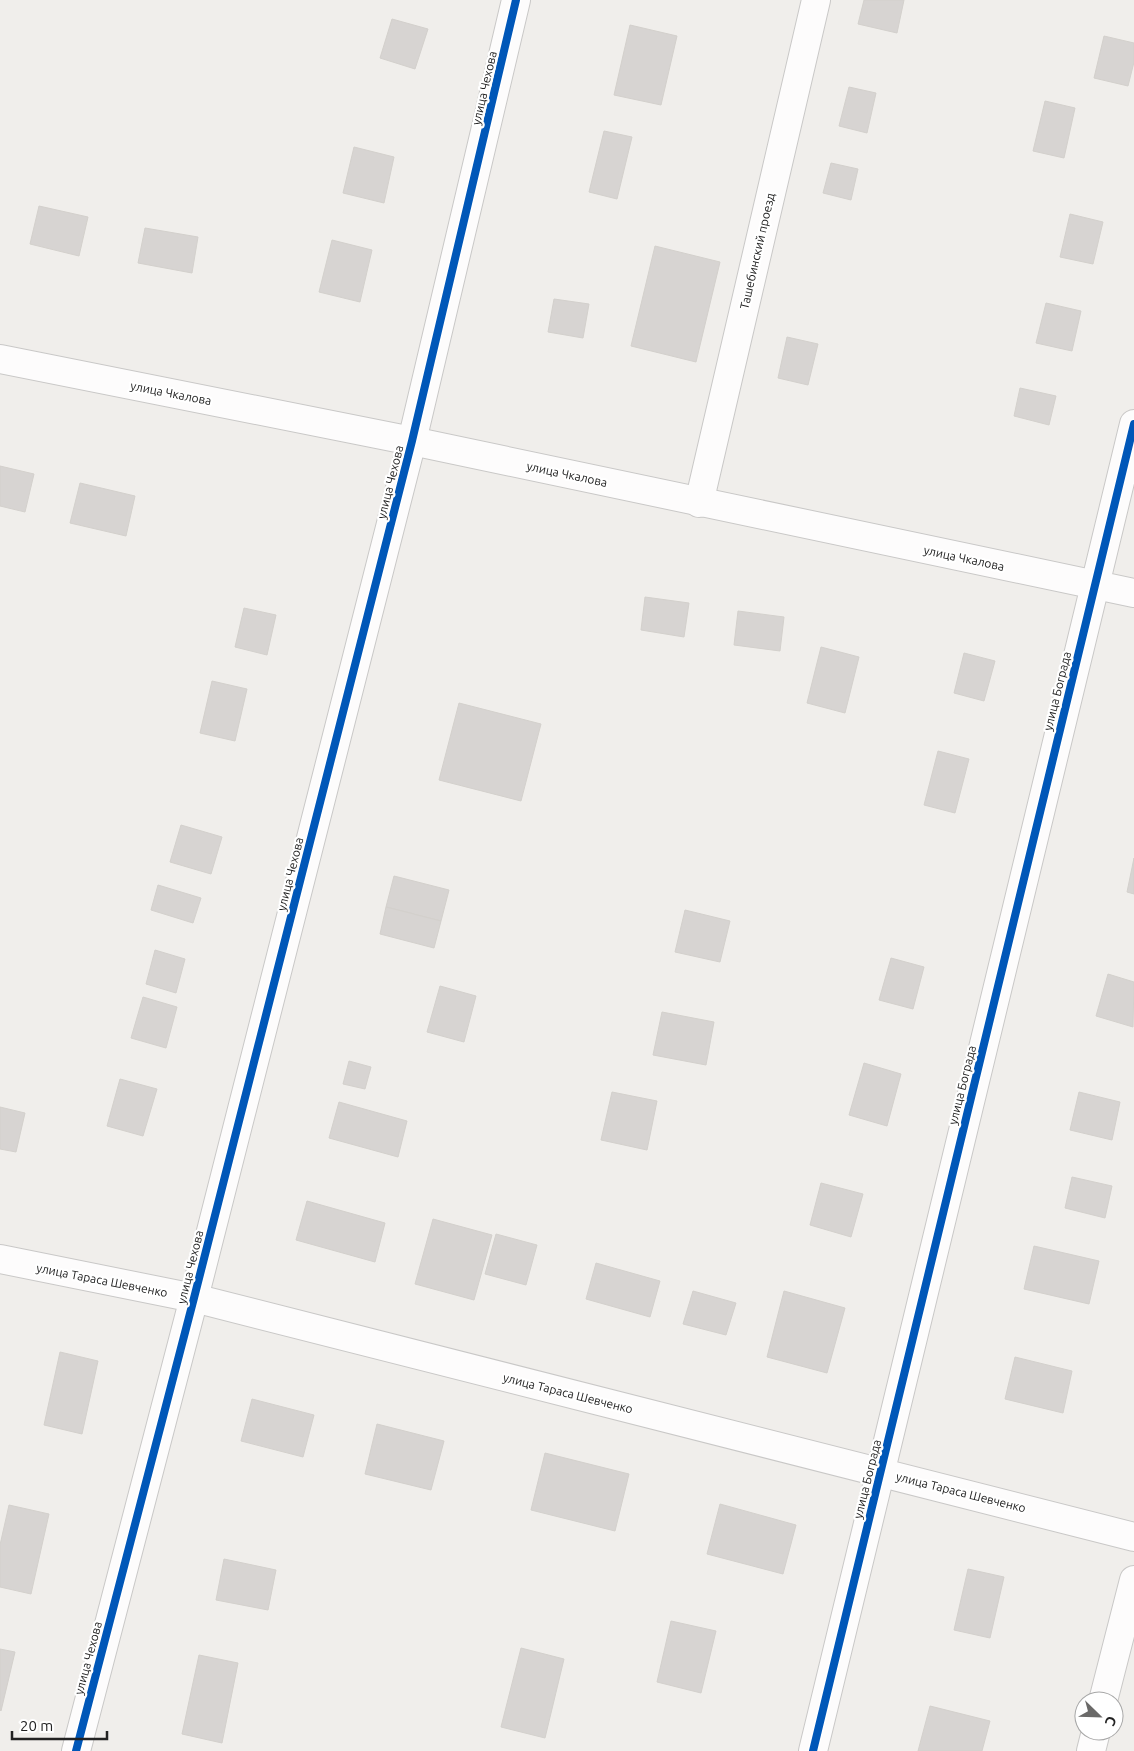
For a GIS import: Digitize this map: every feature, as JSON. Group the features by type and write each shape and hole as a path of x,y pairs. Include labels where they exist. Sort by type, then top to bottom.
{"street":[{"name":"улица Чехова","path":"76,1751 194,1298 412,441 516,0"},
{"name":"Ташебинский проезд","path":"699,503 816,0"},
{"name":"улица Чкалова","path":"0,359 412,441 699,503 1134,593"},
{"name":"улица Бограда","path":"813,1751 1134,424"},
{"name":"улица Тараса Шевченко","path":"0,1259 194,1298 1134,1537"},
{"path":"1106,1691 1134,1580"}],"building":[{"path":"864,0 904,0 897,33 858,24"},
{"path":"392,19 428,29 415,69 380,58"},
{"path":"630,25 677,36 661,105 614,95"},
{"path":"1104,36 1134,43 1134,62 1128,86 1094,78"},
{"path":"849,87 876,93 867,133 839,126"},
{"path":"1045,101 1075,108 1064,158 1033,151"},
{"path":"604,131 632,137 617,199 589,192"},
{"path":"354,147 394,157 384,203 343,193"},
{"path":"831,163 858,169 851,200 823,193"},
{"path":"39,206 88,217 79,256 30,244"},
{"path":"1070,214 1103,222 1093,264 1060,257"},
{"path":"145,228 198,237 192,273 138,263"},
{"path":"332,240 372,250 360,302 319,292"},
{"path":"655,246 720,262 696,362 631,346"},
{"path":"554,299 589,304 583,338 548,332"},
{"path":"1046,303 1081,311 1072,351 1036,343"},
{"path":"787,337 818,344 808,385 778,378"},
{"path":"1020,388 1056,396 1049,425 1014,416"},
{"path":"0,466 34,474 25,512 0,506"},
{"path":"80,483 135,496 126,536 70,523"},
{"path":"645,597 689,603 684,637 641,630"},
{"path":"244,608 276,615 267,655 235,647"},
{"path":"738,611 784,617 780,651 734,645"},
{"path":"821,647 859,657 845,713 807,703"},
{"path":"964,653 995,661 984,701 954,693"},
{"path":"212,681 247,689 235,741 200,733"},
{"path":"459,703 541,724 521,801 439,780"},
{"path":"938,751 969,759 955,813 924,805"},
{"path":"181,825 222,837 211,874 170,862"},
{"path":"1134,858 1134,894 1127,892"},
{"path":"394,876 449,890 441,921 386,907"},
{"path":"158,885 201,898 193,923 151,910"},
{"path":"386,907 441,921 434,948 380,934"},
{"path":"685,910 730,921 720,962 675,952"},
{"path":"155,950 185,959 176,993 146,984"},
{"path":"891,958 924,967 913,1009 879,1000"},
{"path":"1108,974 1134,982 1133,1027 1096,1016"},
{"path":"440,986 476,996 464,1042 427,1032"},
{"path":"143,997 177,1007 166,1048 131,1038"},
{"path":"662,1012 714,1022 706,1065 653,1055"},
{"path":"349,1061 371,1067 365,1089 343,1084"},
{"path":"864,1063 901,1074 887,1126 849,1115"},
{"path":"120,1079 157,1089 143,1136 107,1126"},
{"path":"612,1092 657,1101 647,1150 601,1140"},
{"path":"1079,1092 1120,1102 1112,1140 1070,1130"},
{"path":"339,1102 407,1121 398,1157 329,1138"},
{"path":"0,1107 25,1113 16,1152 0,1149"},
{"path":"1072,1177 1112,1186 1105,1218 1065,1208"},
{"path":"821,1183 863,1194 851,1237 810,1225"},
{"path":"307,1201 385,1223 375,1262 296,1240"},
{"path":"433,1219 492,1235 474,1300 415,1284"},
{"path":"496,1234 537,1245 526,1285 485,1274"},
{"path":"1034,1246 1099,1261 1089,1304 1024,1289"},
{"path":"596,1263 660,1281 650,1317 586,1299"},
{"path":"693,1291 736,1303 726,1335 683,1324"},
{"path":"784,1291 845,1308 827,1373 767,1357"},
{"path":"60,1352 98,1361 82,1434 44,1425"},
{"path":"1015,1357 1072,1371 1063,1413 1005,1399"},
{"path":"252,1399 314,1415 303,1457 241,1441"},
{"path":"377,1424 444,1441 431,1490 365,1474"},
{"path":"545,1453 629,1474 615,1531 531,1510"},
{"path":"720,1504 796,1525 783,1574 707,1554"},
{"path":"9,1505 49,1514 31,1594 0,1587 0,1545"},
{"path":"224,1559 276,1570 268,1610 216,1600"},
{"path":"968,1569 1004,1577 990,1638 954,1630"},
{"path":"671,1621 716,1631 701,1693 657,1682"},
{"path":"521,1648 564,1659 545,1738 501,1727"},
{"path":"0,1649 15,1652 1,1711 0,1710"},
{"path":"199,1655 238,1663 222,1743 182,1734"},
{"path":"930,1706 990,1721 982,1751 918,1751"}],"cycle path":[{"path":"76,1751 194,1298 412,441 516,0"},
{"path":"813,1751 1134,424"}]}
